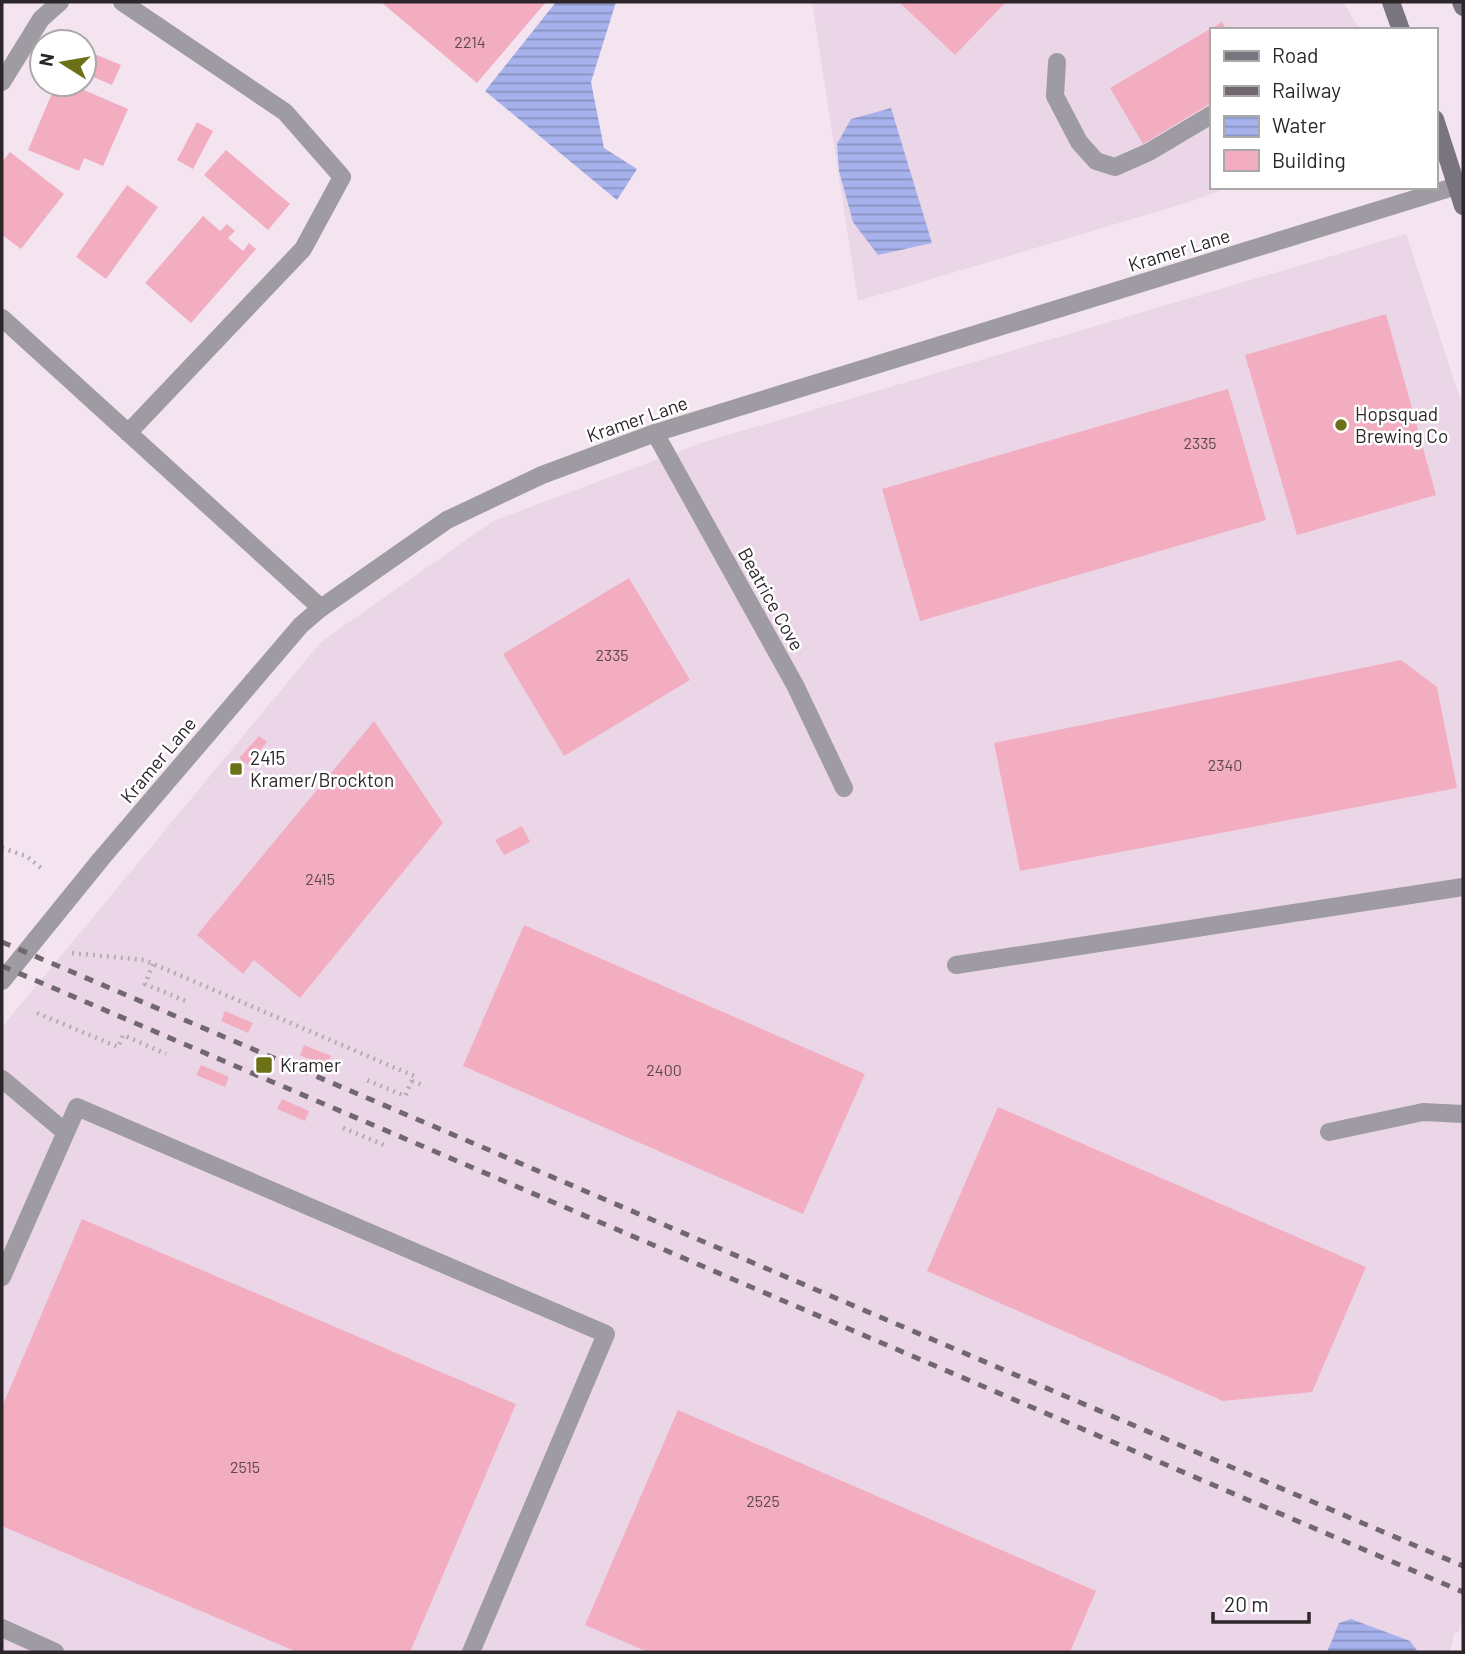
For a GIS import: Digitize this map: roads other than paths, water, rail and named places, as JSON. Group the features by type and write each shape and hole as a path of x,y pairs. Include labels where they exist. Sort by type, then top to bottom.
{"main road":[{"path":"1391,2 1400,28"},
{"path":"1461,2 1463,7"},
{"path":"1437,124 1460,185 1463,206"}],"street":[{"path":"2,82 41,19 60,2"},
{"path":"122,2 285,112 342,177 303,249 128,433"},
{"path":"1057,62 1055,96 1079,142 1096,161 1115,167 1149,152 1210,116"},
{"name":"Kramer Lane","path":"2,981 101,859 302,625 321,608 447,520 542,475 655,433 1460,185"},
{"path":"2,318 321,608"},
{"name":"Beatrice Cove","path":"655,433 795,685 844,788"},
{"path":"956,965 1463,887"},
{"path":"2,1079 65,1132"},
{"path":"2,1276 77,1107 606,1334 471,1652"},
{"path":"1329,1132 1423,1112 1463,1114"},
{"path":"2,1628 55,1652"}],"water":[{"path":"556,2 616,2 591,82 604,148 637,169 617,200 485,91"},
{"path":"891,108 932,243 878,255 853,222 839,171 837,144 851,119"},
{"path":"1351,1619 1410,1641 1418,1652 1327,1652 1339,1623"}],"railway":[{"path":"2,942 1463,1566"},
{"path":"2,966 1463,1592"}],"place":[{"name":"Hopsquad Brewing Co","path":"1341,425"},
{"name":"2415 Kramer/Brockton","path":"236,769"},
{"name":"Kramer","path":"264,1065"}]}
